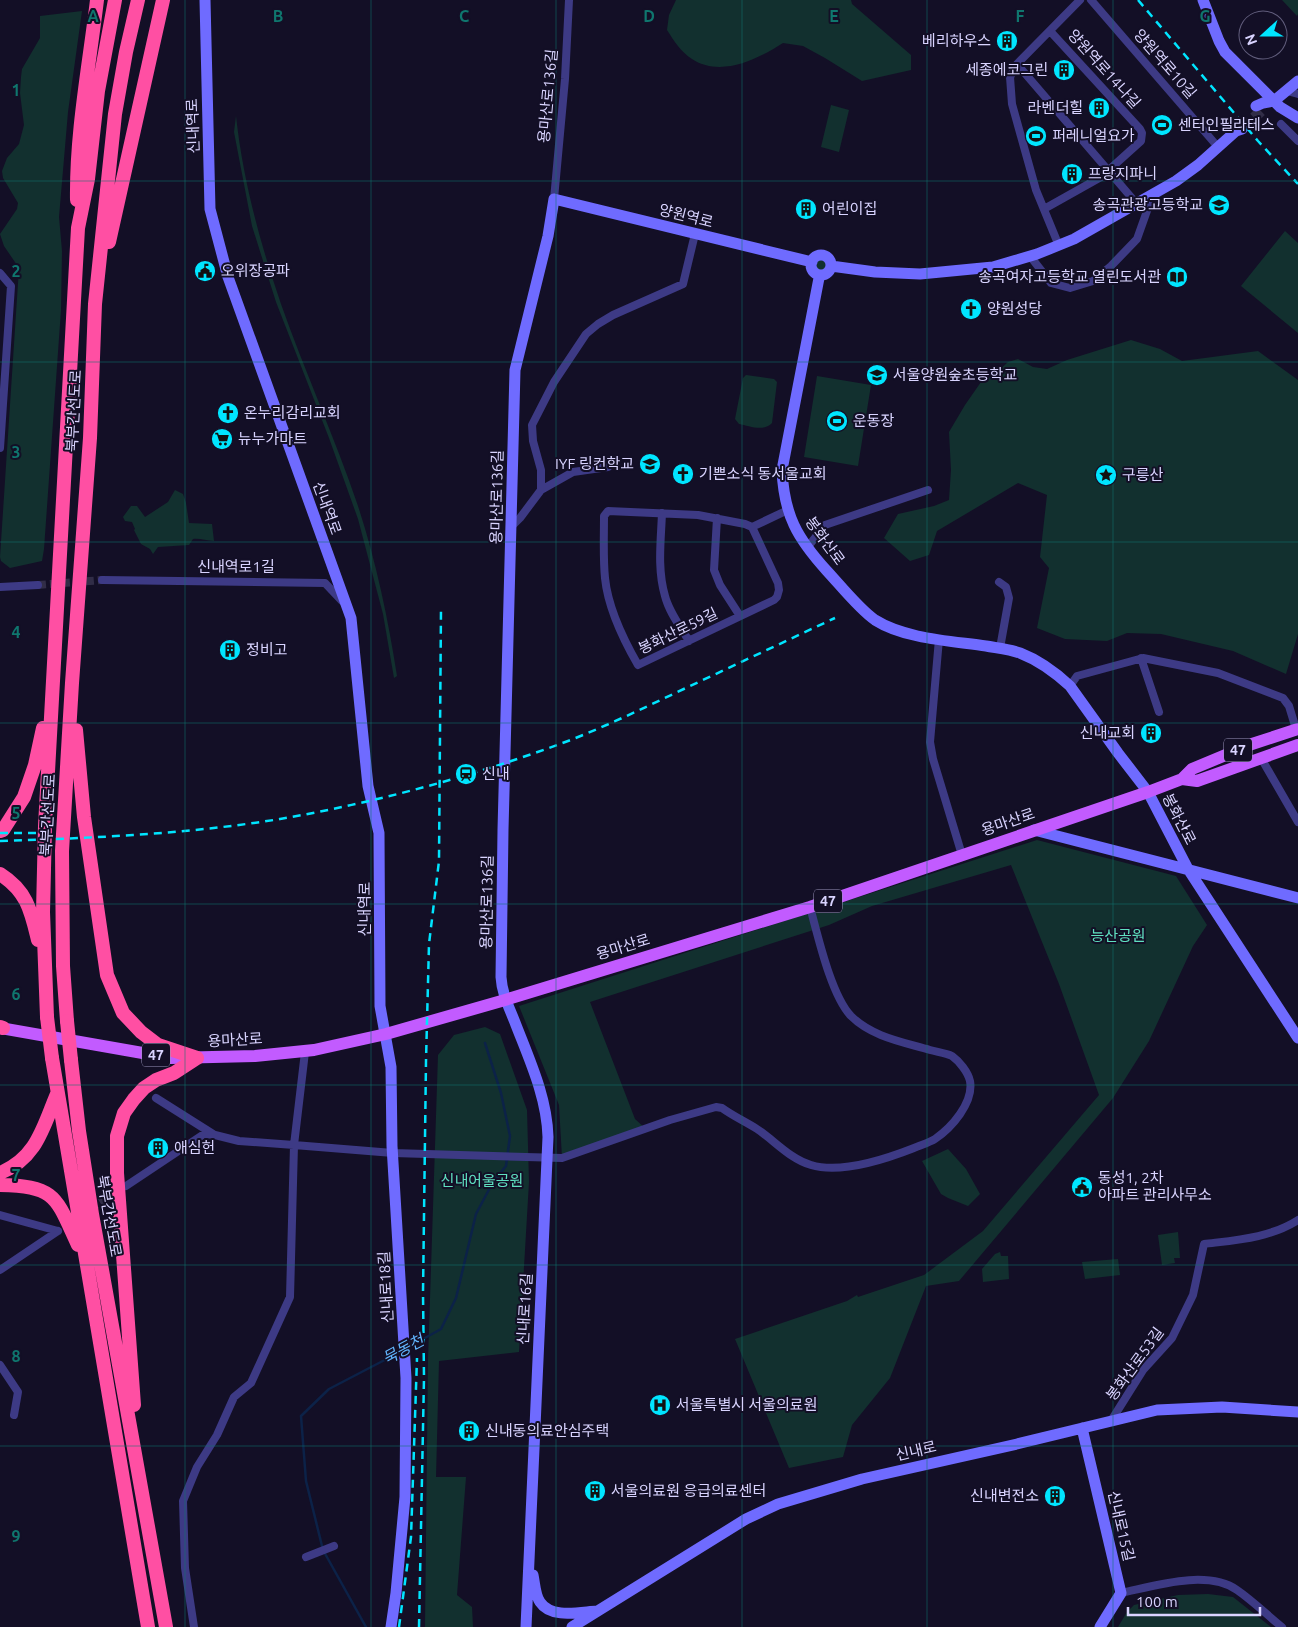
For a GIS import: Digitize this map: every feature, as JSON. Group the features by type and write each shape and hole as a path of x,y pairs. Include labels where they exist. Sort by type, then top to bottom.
{"highway":[{"path":"78,228 77,178 84,90 97,0"},
{"name":"북부간선도로","path":"115,0 98,91 88,179 78,228 51,688 43,912 47,1017 57,1093 148,1627"},
{"name":"북부간선도로","path":"138,0 115,114 95,304 90,438 62,851 63,966 79,1131 92,1214 166,1627"},
{"path":"126,52 142,0"},
{"path":"95,304 162,0"},
{"path":"72,683 84,817 107,975 124,1013 141,1032 158,1045 197,1058"},
{"path":"0,831 3,830 24,798 35,765 51,688"},
{"path":"0,874 16,885 26,901 45,965"},
{"path":"137,1462 130,1338 117,1173 117,1136 124,1113 144,1088 156,1080 174,1073 197,1058"},
{"path":"0,1173 16,1165 35,1146 57,1093"},
{"path":"0,1185 24,1186 47,1194 58,1204 66,1216 85,1259"}],"main road":[{"name":"용마산로","path":"1,1028 168,1058 305,1052 386,1034 506,1000 810,907 1148,792 1182,779 1192,768 1252,744 1297,729"},
{"name":"용마산로","path":"1182,779 1197,781 1298,745"}],"street":[{"name":"신내역로","path":"205,0 210,210 212,221 231,286 351,618 368,786 379,834 380,1006 386,1034"},
{"name":"용마산로136길","path":"506,1000 501,977 503,837 515,370 548,236 554,199 565,79 569,0"},
{"path":"1059,246 1032,178 1010,96 1010,77 1016,64 1080,0"},
{"name":"양원역로10길","path":"1091,0 1218,147"},
{"path":"1203,0 1216,36 1225,52 1265,105 1283,109 1298,118"},
{"name":"양원역로14나길","path":"1044,209 1094,182 1141,141 1142,133 1050,31"},
{"path":"1016,64 1137,204"},
{"path":"1265,105 1292,93 1298,81"},
{"path":"1282,124 1298,141"},
{"path":"831,266 875,272 920,274 993,267 1030,256 1059,246 1137,204 1198,165 1239,128"},
{"path":"1030,256 1051,283 1070,288 1093,281 1111,266 1137,239 1153,194"},
{"name":"양원역로","path":"554,199 812,262"},
{"path":"540,490 541,470 533,441 532,425 554,382 586,334 598,324 613,315 683,284 695,234"},
{"path":"821,255 827,258 831,266 826,274 819,276 812,269 812,262 815,257 821,255"},
{"path":"0,273 10,286 0,448"},
{"name":"봉화산로","path":"819,276 782,470 783,489 790,519 807,548 875,620 906,632 1019,652 1061,677 1070,686 1148,792 1188,869 1298,1038"},
{"path":"512,526 540,490 573,472 608,467"},
{"path":"807,548 825,525 928,490"},
{"path":"752,527 788,510"},
{"name":"봉화산로59길","path":"605,512 698,514 752,527 778,583 777,597 638,665 620,631 609,601 605,579 605,512"},
{"path":"662,513 660,558 665,596 673,615 689,641"},
{"path":"717,518 714,570 720,585 740,616"},
{"name":"신내역로1길","path":"102,580 325,583 340,597 351,618"},
{"path":"999,582 1006,587 1009,598 1000,648"},
{"path":"0,587 38,584"},
{"path":"939,639 930,742 933,759 962,855"},
{"path":"1070,686 1077,676 1141,658 1218,673 1283,698 1289,706 1297,729"},
{"path":"1141,658 1159,712"},
{"path":"1261,758 1298,822"},
{"path":"1034,830 1297,899"},
{"path":"126,1186 204,1134 239,1141 393,1153 562,1158 670,1120 716,1107 722,1108 758,1130 792,1156 817,1167 847,1166 887,1158 934,1140 960,1116 969,1096 970,1080 962,1066 951,1056 874,1033 851,1016 837,993 820,946 810,907"},
{"name":"신내로16길","path":"506,1000 516,1024 547,1119 548,1158 526,1627"},
{"name":"신내로18길","path":"386,1034 391,1067 393,1153 406,1378 404,1497 396,1593 390,1627"},
{"path":"194,1627 185,1568 183,1501 197,1467 217,1435 234,1397 251,1383 290,1297 294,1145 305,1052"},
{"path":"156,1098 215,1135"},
{"path":"0,1215 58,1231 0,1270"},
{"name":"봉화산로53길","path":"1111,1421 1144,1370 1172,1338 1193,1295 1204,1244 1251,1238 1286,1228 1298,1220"},
{"path":"0,1365 18,1392 14,1415"},
{"name":"신내로","path":"572,1627 746,1519 778,1504 862,1478 1157,1410 1222,1407 1298,1412"},
{"name":"신내로15길","path":"1082,1428 1121,1593"},
{"path":"306,1556 334,1546"},
{"path":"530,1561 537,1596 544,1607 552,1612 599,1611"},
{"path":"1100,1627 1121,1593 1187,1580 1218,1582 1236,1589 1282,1627"}],"green space":[{"path":"676,0 851,0 852,4 911,55 911,70 862,81 803,46 783,43 762,55 739,64 715,67 703,64 684,53 667,30 669,15"},
{"path":"1282,0 1298,0 1297,16"},
{"path":"82,11 68,112 59,217 62,251 61,310 44,549 42,561 10,568 1,561 0,557 19,268 4,246 0,234 17,209 18,203 3,178 2,171 7,158 19,144 24,125 20,93 22,69 40,38 40,16"},
{"path":"831,105 849,110 839,152 821,147"},
{"path":"236,116 248,188 266,258 290,329 358,506 370,548 390,633 397,676 394,678 383,614 358,519 329,438 276,302 252,226 234,132"},
{"path":"1285,231 1298,243 1298,333 1241,286"},
{"path":"819,259 823,259 827,265 823,271 819,271 815,267 815,263"},
{"path":"1131,340 1160,349 1182,361 1258,351 1298,380 1298,634 1286,674 1233,651 1161,634 1127,633 1107,641 1065,639 1037,628 1049,568 1040,557 1047,495 1018,483 937,531 929,555 910,561 884,538 898,514 934,506 949,500 951,470 949,432 981,382 994,375 1008,362 1018,359 1033,367 1047,369 1067,360"},
{"path":"746,375 774,379 777,382 772,423 769,426 761,428 752,427 739,424 735,419 743,378"},
{"name":"운동장","path":"817,376 871,385 858,466 804,457"},
{"path":"175,490 183,494 189,523 212,524 214,541 193,539 189,545 158,547 153,554 150,549 141,544 132,522 125,521 123,517 131,506 137,506 145,517 168,502"},
{"name":"능산공원","path":"1037,840 1176,876 1207,925 1193,946 1149,1041 1113,1098 959,1281 926,1286 890,1378 852,1425 843,1457 789,1468 735,1339 847,1301 857,1295 858,1297 924,1275 983,1231 1099,1095 1059,984 1011,865 872,906 829,925 590,1002 635,1119 646,1129 562,1158 559,1105 519,1006"},
{"name":"신내어울공원","path":"485,1027 500,1034 527,1110 529,1182 519,1352 439,1361 436,1477 466,1477 457,1595 472,1607 473,1627 425,1627 428,1360 438,1055 454,1035"},
{"path":"948,1149 966,1169 980,1194 968,1206 941,1194 922,1161"},
{"path":"1178,1232 1180,1258 1174,1258 1175,1263 1162,1265 1158,1235"},
{"path":"1000,1252 1001,1256 1008,1256 1009,1279 983,1282 982,1269 995,1254"},
{"path":"1118,1259 1120,1275 1085,1279 1082,1262"},
{"path":"1208,1594 1233,1597 1271,1627 1118,1627 1127,1612 1134,1605 1178,1595"}],"waterway":[{"name":"묵동천","path":"407,1348 441,1329 456,1298 476,1214 493,1182 506,1166 510,1136 501,1093 485,1043"},
{"name":"묵동천","path":"366,1627 323,1550 306,1481 301,1416 329,1389 400,1352"}],"tunnel":[{"path":"1242,129 1261,111"},
{"path":"38,585 102,580"},
{"path":"90,1209 120,1190"}],"railway":[{"path":"1138,0 1258,141 1298,184"},
{"path":"419,1627 424,1378 423,1293 426,1061 429,944 439,861 441,608"},
{"path":"0,841 140,834 245,824 353,805 426,787 497,766 583,735 835,618"},
{"path":"0,833 37,833"},
{"path":"399,1627 411,1537 417,1358"}],"place":[{"name":"베리하우스","path":"1007,41"},
{"name":"세종에코그린","path":"1064,70"},
{"name":"라벤더힐","path":"1099,108"},
{"name":"센터인필라테스","path":"1162,125"},
{"name":"퍼레니얼요가","path":"1036,136"},
{"name":"프랑지파니","path":"1072,174"},
{"name":"송곡관광고등학교","path":"1219,205"},
{"name":"어린이집","path":"806,209"},
{"name":"오위장공파","path":"205,271"},
{"name":"송곡여자고등학교 열린도서관","path":"1177,277"},
{"name":"양원성당","path":"971,309"},
{"name":"서울양원숲초등학교","path":"877,375"},
{"name":"온누리감리교회","path":"228,413"},
{"name":"운동장","path":"837,421"},
{"name":"뉴누가마트","path":"222,439"},
{"name":"IYF 링컨학교","path":"650,464"},
{"name":"기쁜소식 동서울교회","path":"683,474"},
{"name":"구릉산","path":"1106,475"},
{"name":"정비고","path":"230,650"},
{"name":"신내교회","path":"1151,733"},
{"name":"신내","path":"466,774"},
{"name":"애심헌","path":"158,1148"},
{"name":"동성1, 2차 아파트 관리사무소","path":"1082,1187"},
{"name":"서울특별시 서울의료원","path":"660,1405"},
{"name":"신내동의료안심주택","path":"469,1431"},
{"name":"서울의료원 응급의료센터","path":"595,1491"},
{"name":"신내변전소","path":"1055,1496"}]}
